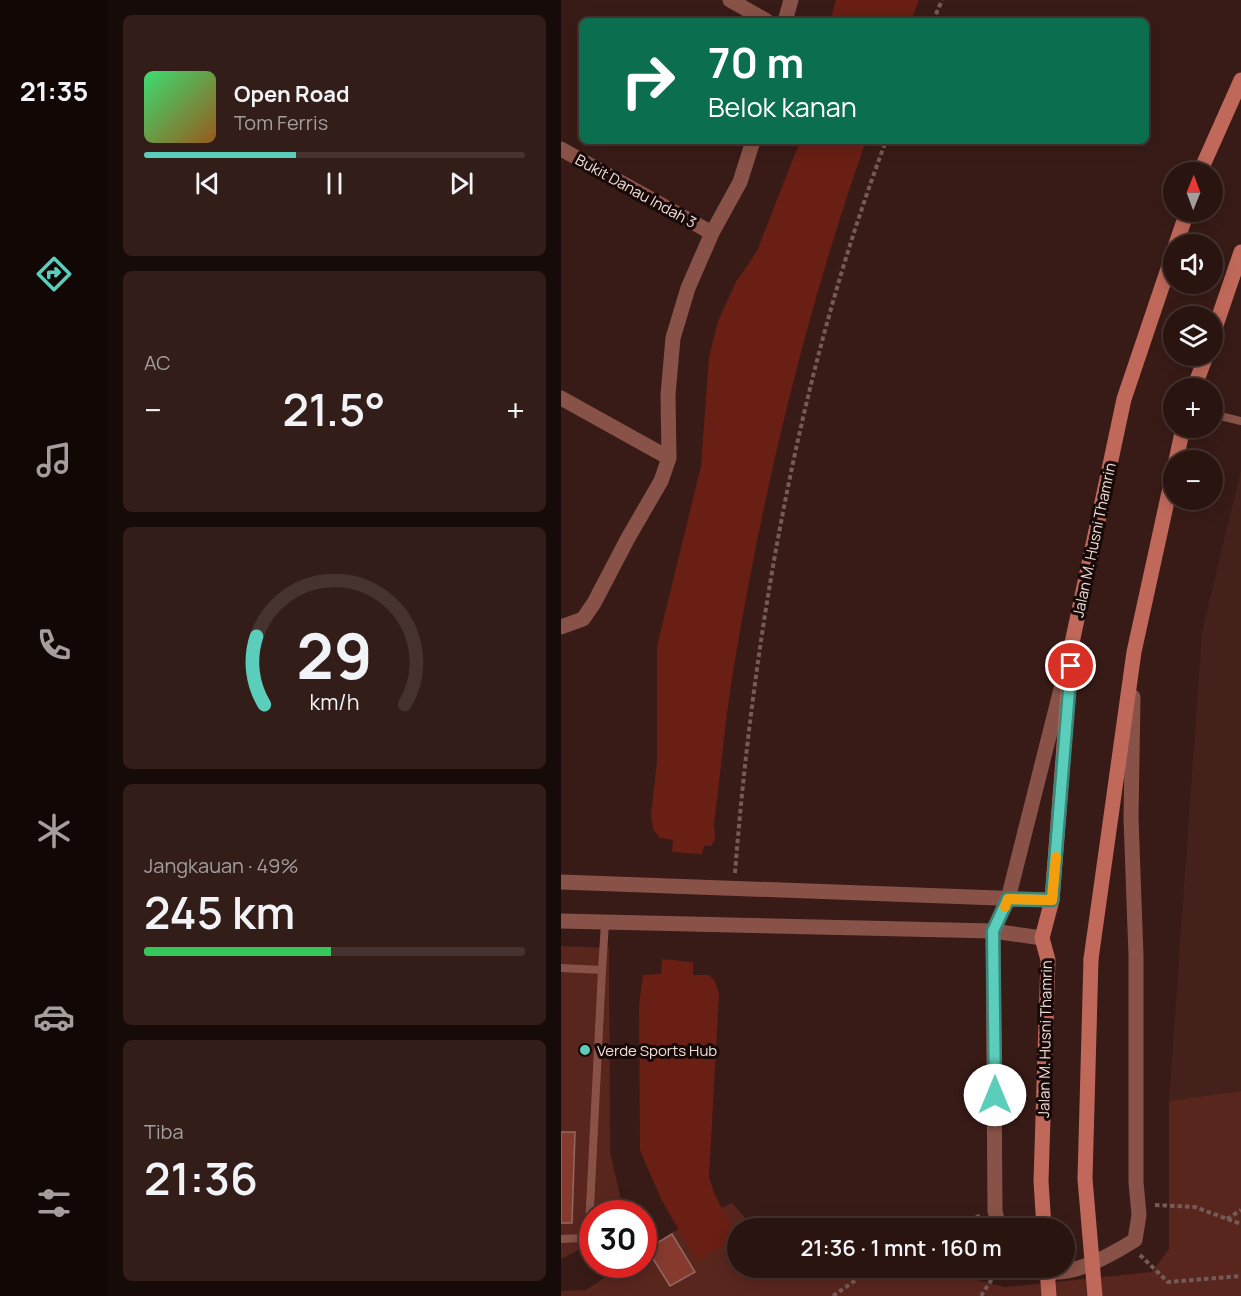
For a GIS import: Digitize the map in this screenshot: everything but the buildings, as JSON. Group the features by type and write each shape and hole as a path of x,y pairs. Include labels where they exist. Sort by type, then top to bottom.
{"main road":[{"path":"1204,162 1241,80"},
{"path":"1223,306 1241,252"},
{"name":"Jalan M. Husni Thamrin","path":"1043,1218 1041,1181 1048,960 1042,938 1052,900 1073,643 1124,399 1163,284"},
{"path":"1095,1296 1085,1179 1091,959 1134,652 1165,510"},
{"path":"1048,1278 1049,1296"}],"street":[{"path":"730,0 762,18"},
{"path":"786,18 791,0"},
{"path":"562,626 583,619 594,603 627,538 661,481 669,458 668,395 673,338 688,288 712,233 740,182 752,144"},
{"name":"Bukit Danau Indah 3","path":"561,149 712,233"},
{"path":"561,398 669,458"},
{"path":"997,1218 993,931 1008,899 1073,643"},
{"path":"1075,1268 1089,1266 1135,1240 1138,1204 1136,956 1131,818 1134,652"},
{"path":"561,882 1052,900"},
{"path":"561,921 993,931 1042,938"}],"lane":[{"path":"1223,417 1241,421"},
{"path":"561,1239 580,1238 589,1227 605,923"},
{"path":"561,968 602,970"}],"path":[{"path":"934,18 942,0"},
{"path":"734,889 742,779 764,621 794,464 823,337 870,184 885,144"},
{"path":"1138,1204 1195,1207 1241,1224"},
{"path":"1226,1219 1241,1210"},
{"path":"972,1218 995,1211"},
{"path":"1128,1244 1168,1282 1241,1276"},
{"path":"833,1296 859,1278"},
{"path":"981,1296 993,1278"}],"shaded area":[{"path":"836,0 919,0 912,18 831,18"},
{"path":"799,144 865,144 824,270 773,466 731,686 714,824 715,839 711,846 704,846 702,854 672,852 673,840 660,838 653,829 651,816 657,761 657,646 701,466 709,357 718,321 736,282 757,251"},
{"path":"1241,470 1241,1091 1169,1101 1202,632"},
{"name":"Verde Sports Hub","path":"561,946 609,948 610,1152 621,1200 579,1200 579,1250 561,1259"},
{"path":"662,959 693,962 693,975 709,975 715,981 719,994 709,1177 714,1193 727,1218 727,1243 697,1261 661,1199 640,1150 639,1006 643,975 661,974"},
{"path":"1241,1091 1241,1296 561,1296 561,1291 586,1290 604,1278 657,1278 657,1242 732,1203 745,1218 727,1218 727,1278 969,1278 1005,1287 1152,1272 1169,1249 1169,1101"}],"slow traffic":[{"path":"1005,907 1008,899 1052,900 1056,857"}],"place":[{"name":"Verde Sports Hub","path":"585,1050"}],"route":[{"path":"995,1095 993,931 1008,899 1052,900 1071,666"}]}
